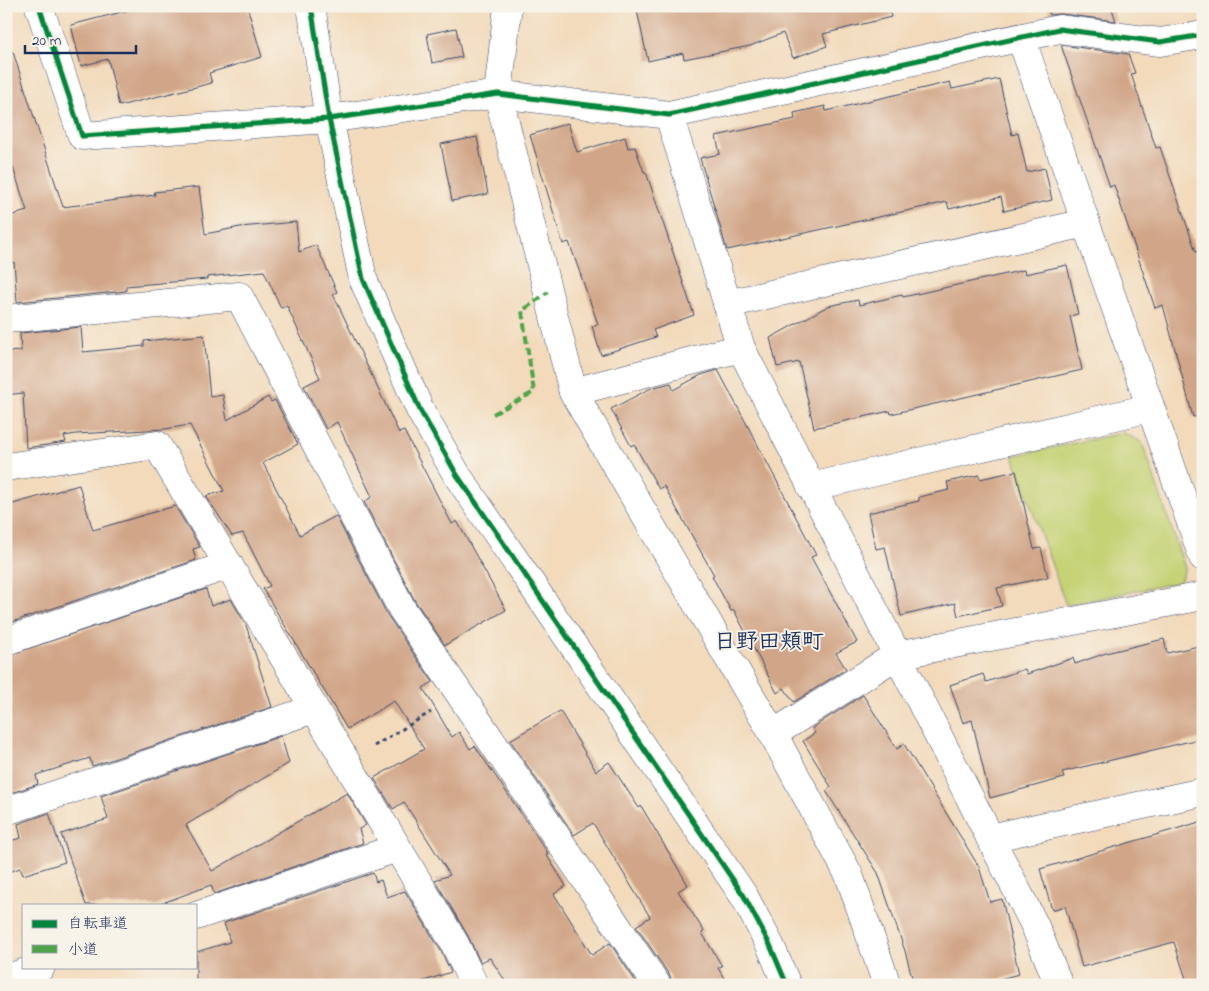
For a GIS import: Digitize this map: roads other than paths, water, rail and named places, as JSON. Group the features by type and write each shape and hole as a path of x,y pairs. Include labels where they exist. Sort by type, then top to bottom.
{"street":[{"path":"311,6 329,119 363,279 420,410 457,475 744,896 770,945 788,985"},
{"path":"508,6 498,94 573,392 773,734 849,875 887,985"},
{"path":"41,7 82,136 329,119 498,94 668,115 1059,29 1160,42 1203,35"},
{"path":"1021,38 1203,558"},
{"path":"668,115 741,348 1035,926 1059,985"},
{"path":"727,304 1086,224"},
{"path":"6,319 239,296 402,609 657,985"},
{"path":"573,392 741,348"},
{"path":"811,487 1150,408"},
{"path":"6,467 157,445 455,944 474,985"},
{"path":"6,641 229,565"},
{"path":"773,734 897,655 1203,596"},
{"path":"6,811 314,709"},
{"path":"990,838 1203,792"},
{"path":"198,915 397,848"},
{"path":"10,975 37,968"}],"district":[{"name":"日野田頬町","path":"769,643"}]}
